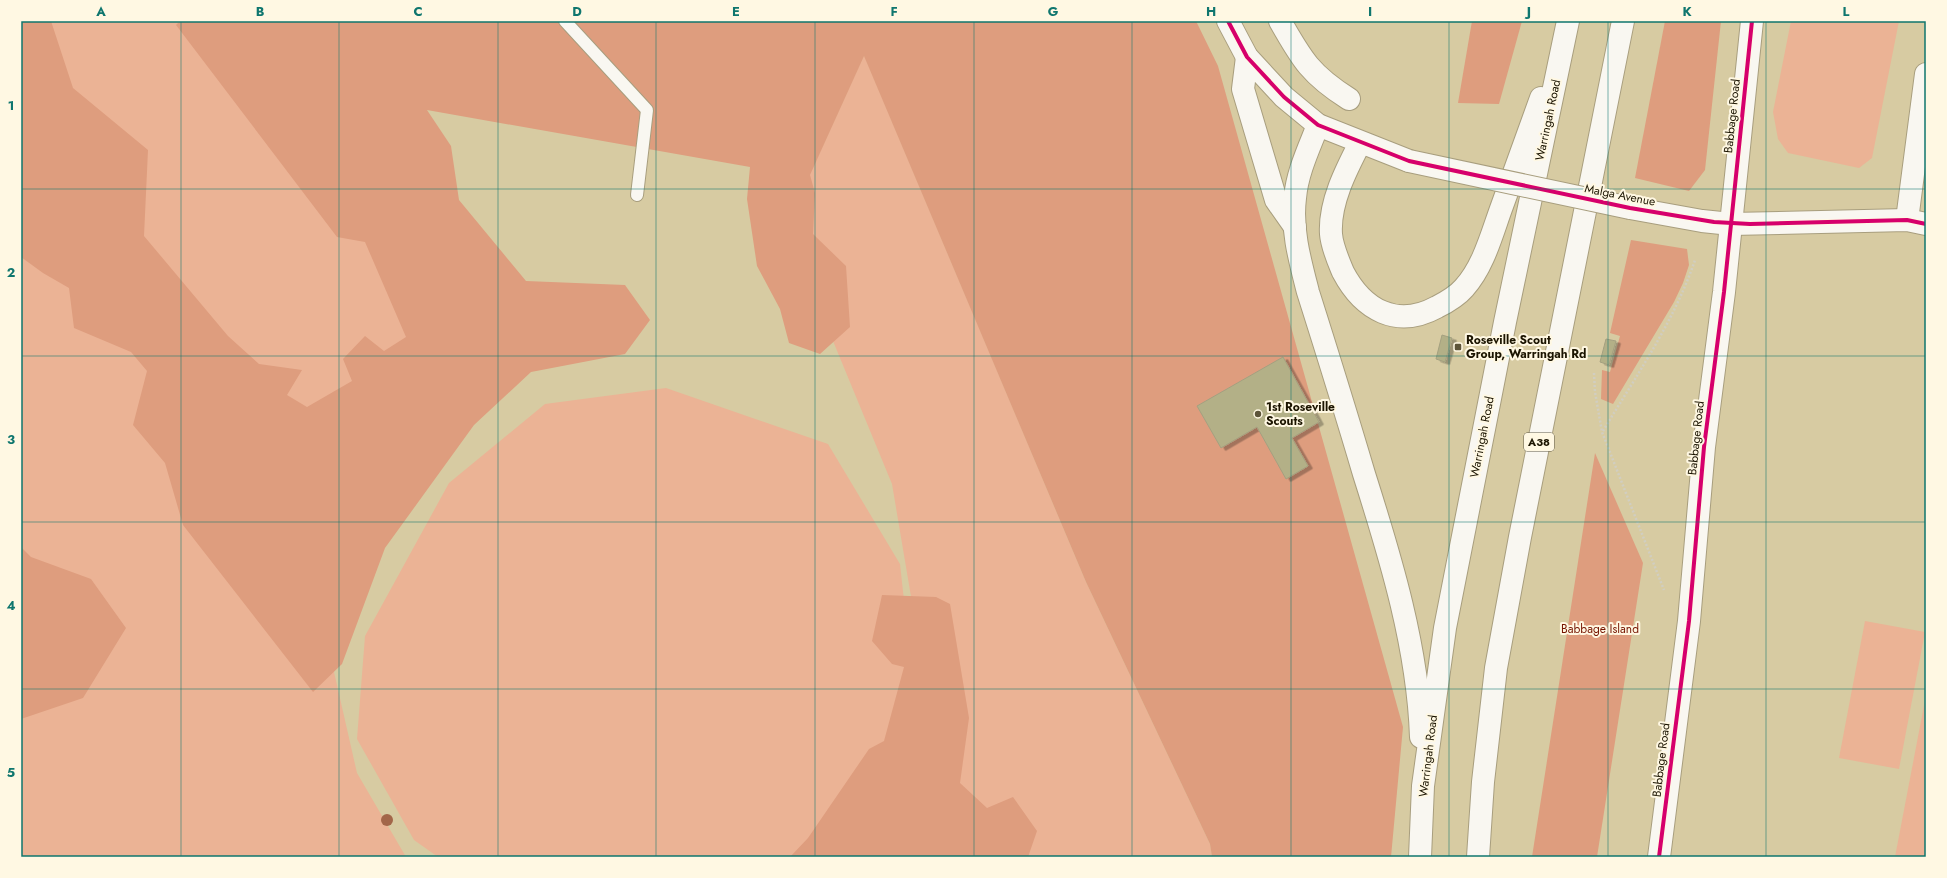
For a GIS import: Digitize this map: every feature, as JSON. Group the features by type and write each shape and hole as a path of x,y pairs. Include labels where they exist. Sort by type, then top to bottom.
{"main road":[{"name":"Malga Avenue","path":"1228,21 1247,57 1284,98 1318,125 1360,143 1409,161 1630,208 1702,221 1731,224 1916,222"},
{"path":"1280,21 1300,56 1312,71 1326,84 1349,99"},
{"name":"A38","path":"1478,857 1496,668 1524,515 1623,21"},
{"name":"Babbage Road","path":"1659,857 1690,621 1704,447 1731,224 1752,21"},
{"path":"1360,143 1339,189 1333,213 1331,234 1334,250 1341,267 1359,296 1370,306 1383,313 1412,317 1432,310 1449,301 1464,288 1477,269 1489,241 1568,24"},
{"name":"Warringah Road","path":"1420,857 1423,786 1445,628 1505,322 1568,24"},
{"path":"1247,57 1243,88 1276,200 1295,227"},
{"path":"1916,222 1926,74"},
{"path":"1318,125 1304,162 1295,197 1295,227 1308,292 1379,522 1394,577 1414,669 1421,726 1423,786"}],"lane":[{"path":"565,21 647,110 638,194"}],"path":[{"path":"1602,432 1670,320 1684,291 1695,260"},
{"path":"1594,373 1595,392 1602,432 1665,591"}],"shaded area":[{"path":"21,21 422,21 427,110 440,262 329,650 357,773 406,857 21,857"},
{"path":"1791,21 1899,21 1872,158 1859,168 1788,153 1778,139 1773,112"},
{"path":"864,55 1086,582 1210,844 1212,857 834,857 929,703 892,484 786,227"},
{"path":"666,388 828,444 900,564 912,673 892,744 803,857 438,857 414,840 357,739 365,636 449,483 545,404"},
{"path":"1865,621 1925,632 1899,769 1839,758"},
{"path":"1926,695 1926,857 1895,857"}],"green space":[{"path":"21,21 51,21 73,88 148,150 144,236 228,336 259,364 302,370 287,395 307,407 352,381 343,359 365,336 384,351 406,337 365,242 337,237 176,25 180,21 1196,21 1218,66 1403,727 1391,857 1212,857 1210,844 1086,582 864,56 810,175 815,193 813,234 846,266 850,327 820,354 789,343 780,309 757,266 747,199 750,167 427,110 451,146 459,200 526,281 625,285 650,320 625,354 531,372 474,425 385,548 342,664 313,692 183,525 165,463 133,425 147,371 131,352 74,328 69,288 43,273 21,257"},
{"path":"1472,21 1522,21 1499,104 1458,103"},
{"path":"1665,21 1721,21 1705,170 1689,191 1635,178"},
{"path":"1631,240 1687,249 1689,265 1683,283 1674,302 1613,404 1601,399 1602,370 1610,372 1620,336 1610,333"},
{"name":"Babbage Island","path":"1595,453 1643,563 1597,857 1532,857"},
{"path":"21,547 31,557 91,579 126,628 83,698 21,719"},
{"path":"882,595 936,597 950,604 969,718 960,783 987,808 1013,797 1037,831 1028,857 790,857 808,838 869,749 884,741 904,667 892,664 872,641"}],"building":[{"path":"1442,335 1452,338 1445,362 1436,359"},
{"path":"1606,339 1616,341 1609,365 1600,362"},
{"name":"1st Roseville Scouts","path":"1283,357 1319,422 1292,438 1308,466 1286,479 1257,427 1221,448 1197,406"}],"cycle path":[{"path":"1228,21 1247,57 1284,97 1318,125 1409,161 1630,208 1714,222 1750,224 1907,220 1926,224"},
{"path":"1659,857 1689,621 1704,447 1724,292 1752,21"}],"place":[{"name":"Roseville Scout Group, Warringah Rd","path":"1458,347"},
{"name":"1st Roseville Scouts","path":"1258,414"}]}
